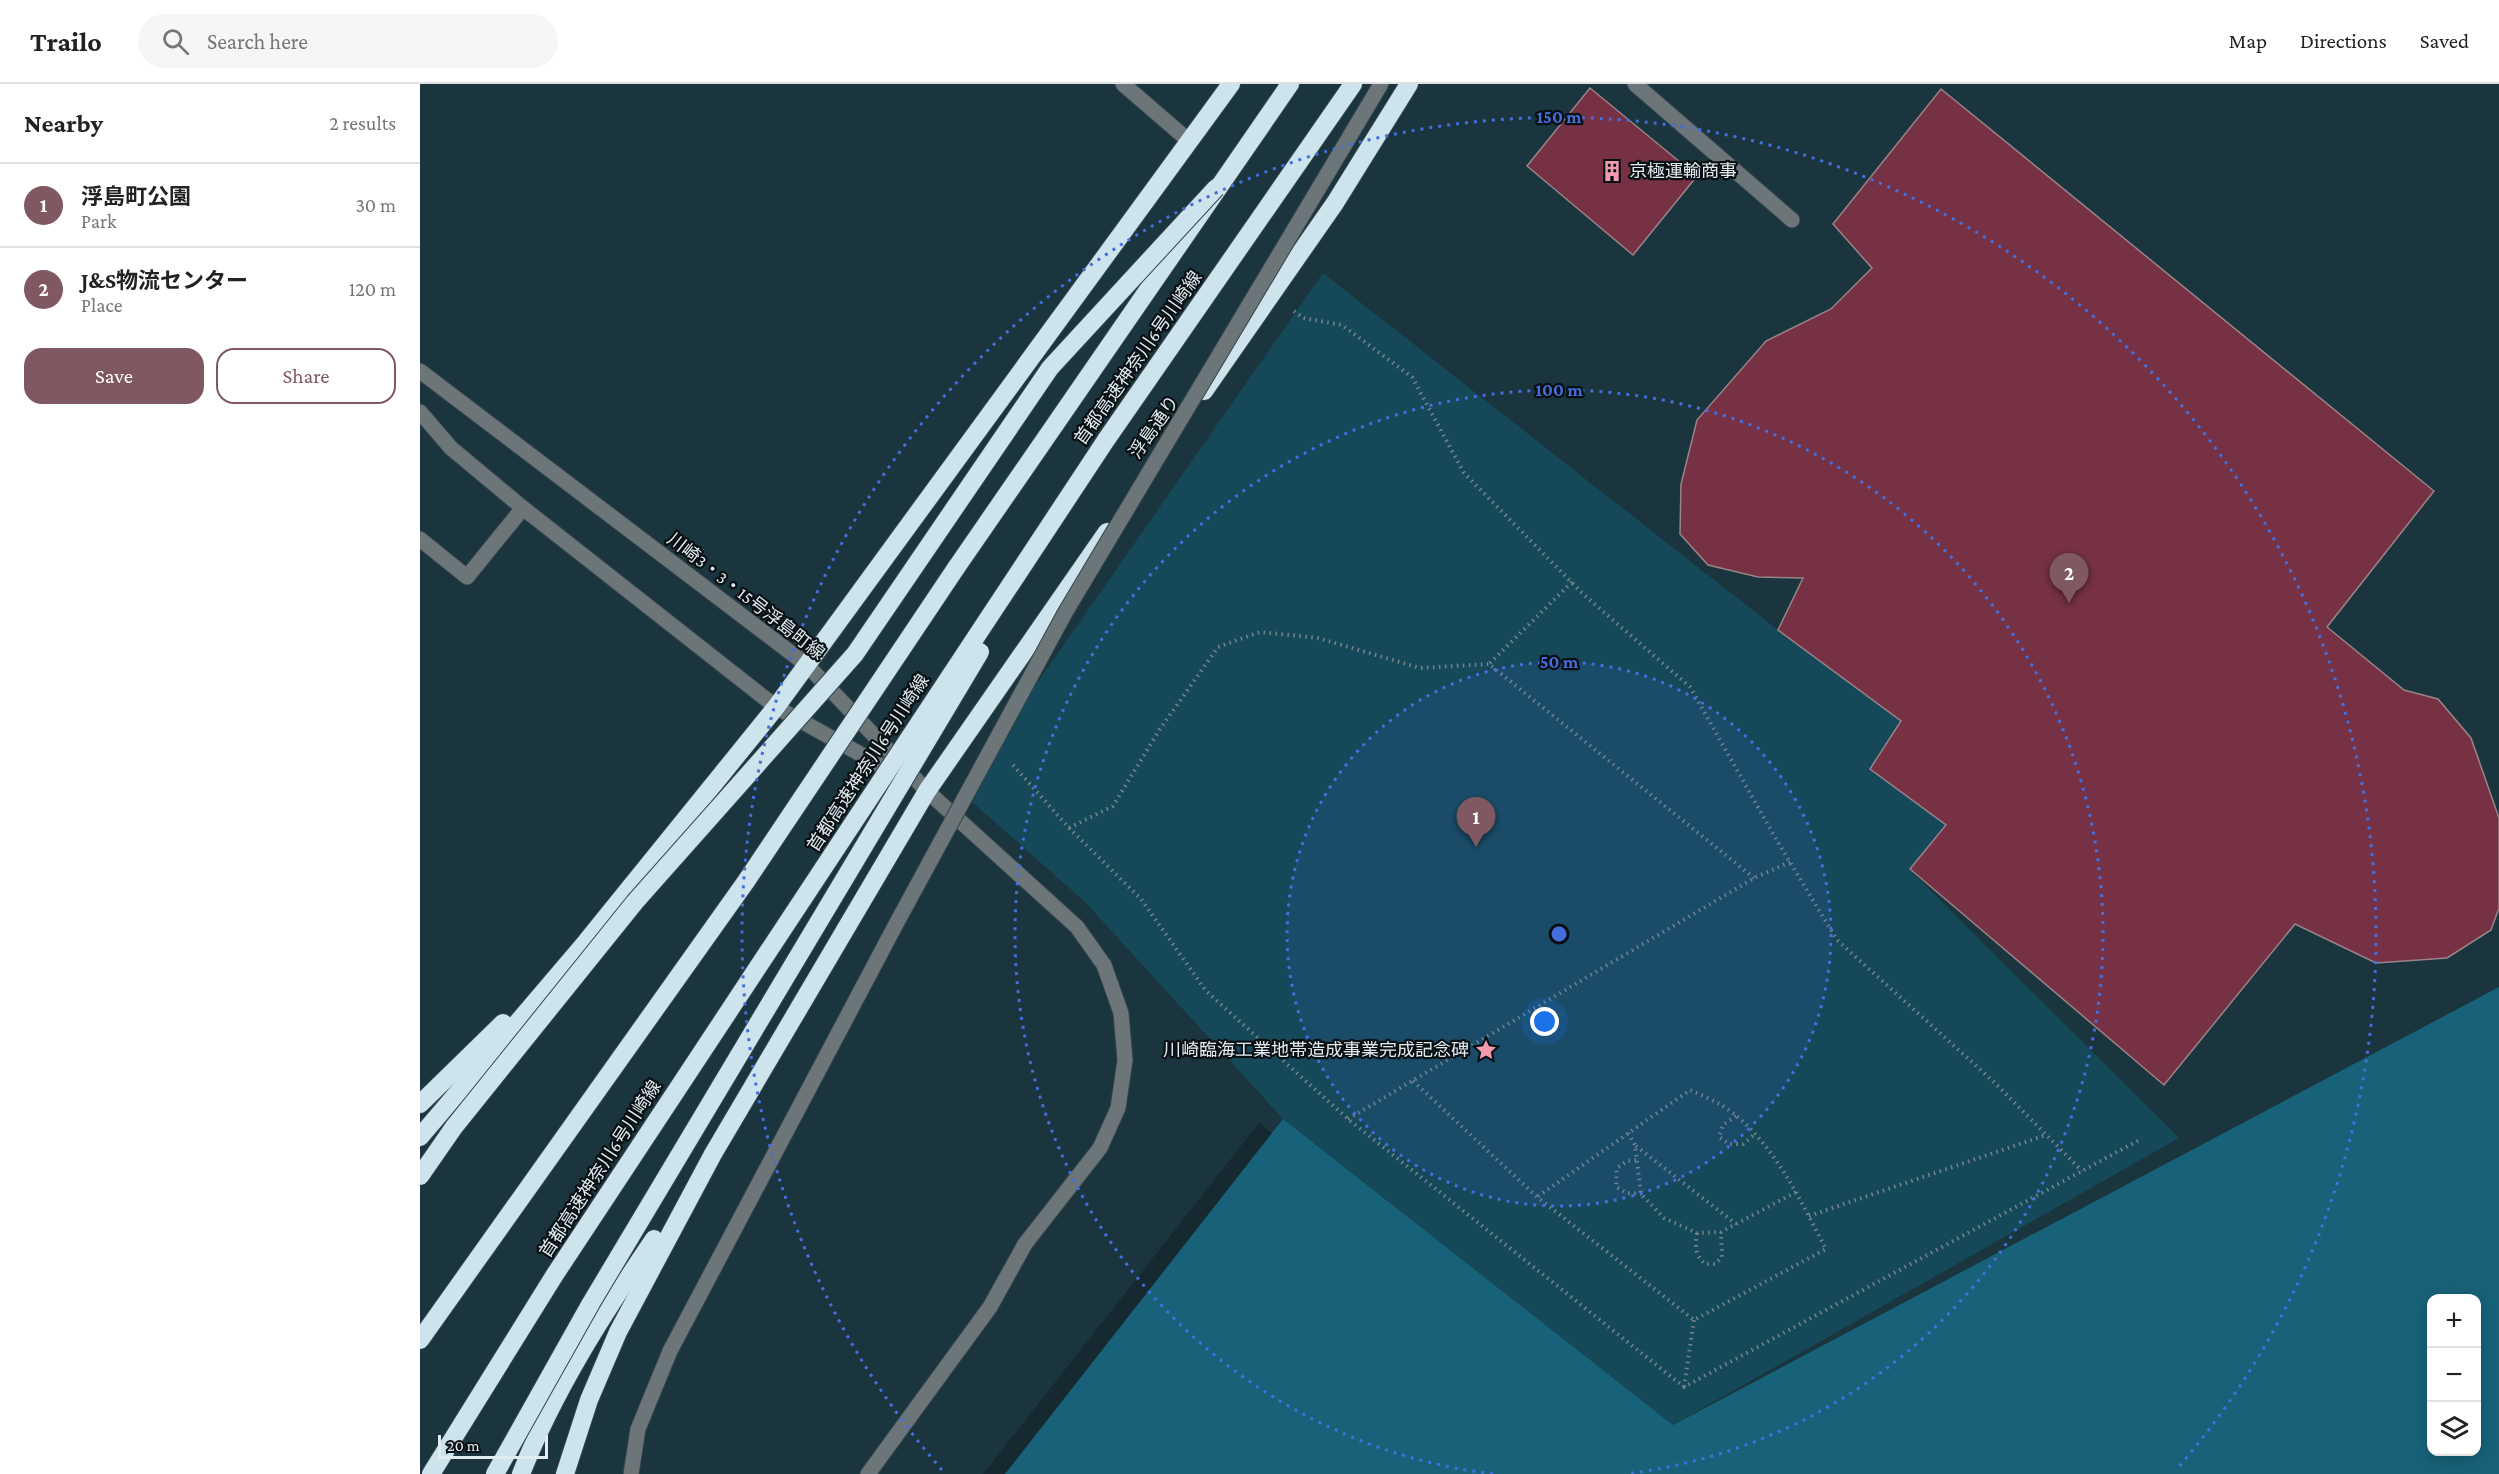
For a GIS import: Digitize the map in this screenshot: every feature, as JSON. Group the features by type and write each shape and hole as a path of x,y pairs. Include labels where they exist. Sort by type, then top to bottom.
{"highway":[{"path":"420,1137 585,942 776,706 1231,84"},
{"name":"首都高速神奈川6号川崎線","path":"420,1340 747,880 1216,188 1290,84"},
{"name":"首都高速神奈川6号川崎線","path":"431,1474 554,1276 1106,440 1353,84"},
{"name":"浮島通り","path":"713,1154 927,791 1335,203 1409,84"},
{"path":"420,1176 454,1127 636,902 855,654 1050,368 1216,188"},
{"path":"495,1474 591,1303 1106,440"},
{"path":"420,1104 585,942"},
{"path":"521,1474 567,1374 609,1305 713,1154"},
{"path":"565,1474 589,1400 618,1332 713,1154"}],"street":[{"path":"1123,84 1189,141"},
{"path":"631,1474 638,1429 670,1351 901,916 1065,613 1381,84"},
{"path":"1635,84 1792,220"},
{"name":"川崎3・3・15号浮島町線","path":"420,371 807,665 927,791"},
{"path":"420,412 451,448 523,508 776,706 927,791 1077,927 1104,965 1121,1013 1125,1060 1118,1108 1100,1148 1024,1244 990,1307 868,1474"},
{"path":"420,539 467,577 523,508"}],"path":[{"path":"1271,296 1304,318 1342,325 1413,377 1464,473 1572,582 1690,687 1837,940 1994,1083 2082,1171"},
{"path":"1069,828 1113,806 1160,729 1218,647 1260,632 1318,638 1420,668 1489,664 1572,582"},
{"path":"1489,664 1754,878"},
{"path":"1010,762 1069,828 1141,899 1206,992 1348,1119 1684,1387"},
{"path":"1348,1119 1754,878 1790,862"},
{"path":"1413,1081 1537,1197 1694,1320"},
{"path":"1537,1197 1690,1090 1723,1106 1736,1116 1786,1172 1826,1249 1694,1320"},
{"path":"1736,1116 1723,1125 1719,1137 1729,1144 1743,1144 1754,1135"},
{"path":"1628,1133 1635,1145 1736,1224"},
{"path":"1809,1216 2046,1135"},
{"path":"1684,1387 2141,1139"},
{"path":"1635,1145 1641,1194 1664,1218 1697,1233 1721,1232 1796,1192"},
{"path":"1636,1160 1627,1161 1617,1168 1616,1187 1626,1193 1641,1194"},
{"path":"1697,1233 1698,1257 1705,1264 1715,1264 1722,1257 1721,1232"},
{"path":"1684,1387 1694,1320"}],"shaded area":[{"path":"420,84 2499,84 2499,996 1669,1440 1259,1123 983,1474 420,1474"},
{"path":"1323,273 1778,630 1901,721 1871,769 1946,825 1910,870 2179,1138 1673,1425 1283,1119 1085,902 961,792"},
{"path":"2499,987 2499,1474 1005,1474 1283,1119 1673,1425"}],"building":[{"name":"京極運輸商事","path":"1590,88 1697,176 1633,255 1527,166"},
{"path":"1941,89 2434,491 2327,627 2404,690 2438,699 2471,738 2499,818 2499,908 2491,930 2447,958 2376,963 2295,924 2164,1085 1910,869 1946,825 1870,769 1901,721 1778,630 1803,578 1758,577 1708,565 1680,534 1681,484 1697,420 1766,341 1831,309 1872,268 1833,224"}],"place":[{"name":"京極運輸商事","path":"1612,171"},
{"name":"J&S物流センター","path":"2069,603"},
{"name":"浮島町公園","path":"1476,847"},
{"name":"川崎臨海工業地帯造成事業完成記念碑","path":"1486,1050"}]}
